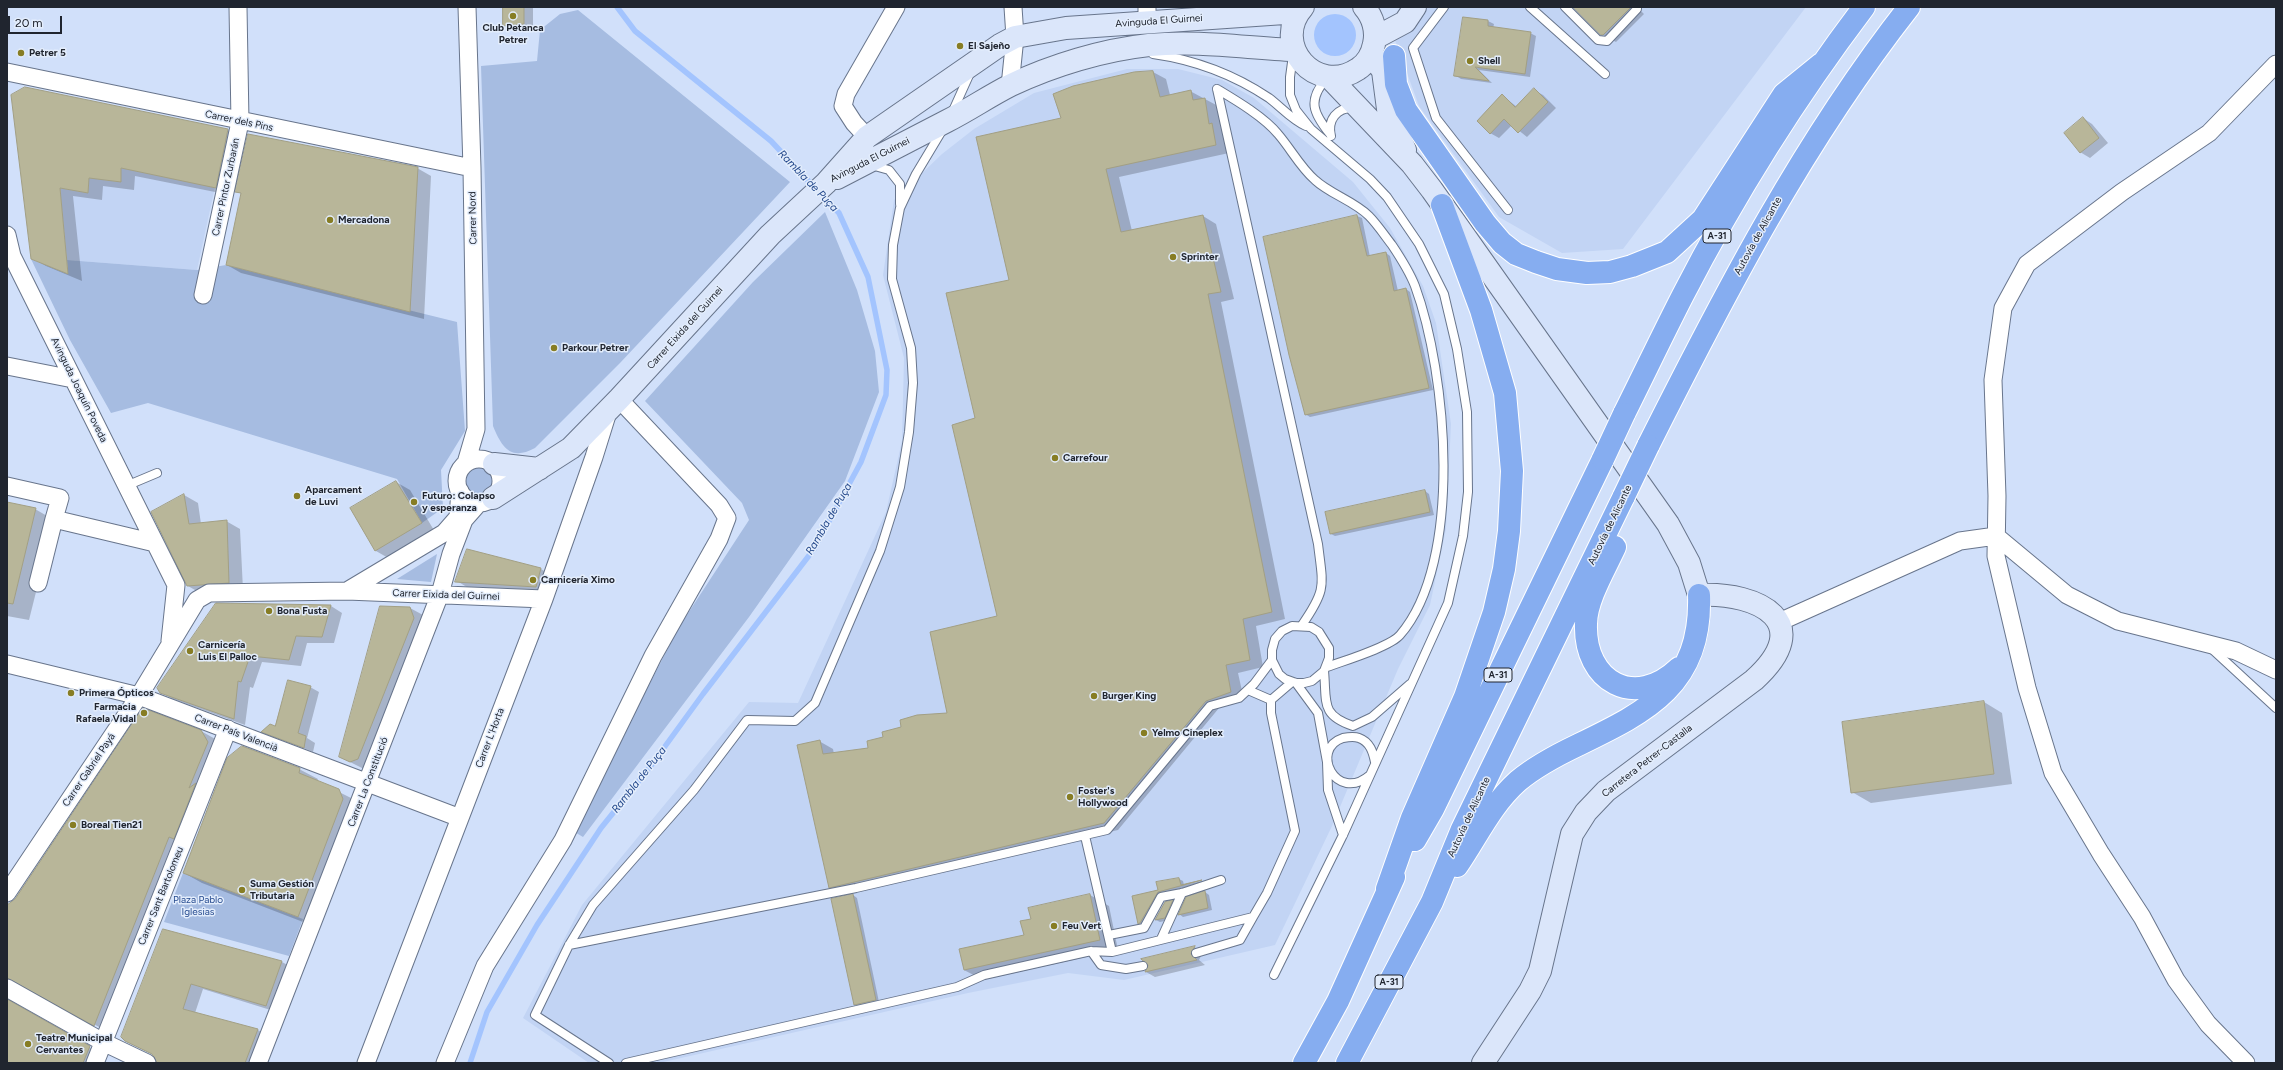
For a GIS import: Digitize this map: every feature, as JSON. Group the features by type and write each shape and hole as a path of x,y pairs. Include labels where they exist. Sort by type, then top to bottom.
{"highway":[{"name":"A-31","path":"1304,1063 1338,1000 1387,889 1433,809 1624,414 1684,294 1749,178 1821,64 1864,7"},
{"name":"Autovía de Alicante","path":"1347,1063 1432,902 1462,829 1648,446 1716,311 1783,190 1846,93 1909,7"},
{"path":"1403,52 1396,84 1406,110 1485,223 1502,242 1516,254 1557,268 1587,273 1610,272 1667,252 1703,219 1784,94 1821,64"},
{"path":"1387,889 1412,818 1465,697 1494,612 1504,569 1509,531 1512,471 1505,393 1481,310 1442,205"},
{"path":"1624,496 1616,546 1588,607 1586,623 1589,655 1605,679 1629,688 1643,687 1659,681 1676,671 1687,660"},
{"path":"1432,902 1474,842 1494,805 1519,780 1550,759 1637,715 1663,695 1678,678 1687,660 1697,631 1699,595"}],"street":[{"name":"Carrer Pintor Zurbarán","path":"203,295 240,122 238,7"},
{"name":"Carrer Nord","path":"464,7 472,168 476,429 466,464"},
{"path":"867,137 854,123 843,106 846,94 896,7"},
{"path":"1010,86 1015,37 1014,7"},
{"path":"1301,9 1292,30 1294,50 1298,58 1311,71 1328,77 1346,76 1361,67 1373,46 1405,22 1415,7"},
{"path":"1366,8 1375,28 1373,46 1383,71 1388,109 1412,164"},
{"name":"Avinguda El Guirnei","path":"826,183 867,137 1015,37 1147,15 1301,9"},
{"name":"Avinguda El Guirnei","path":"826,183 948,121 1010,86 1040,73 1087,58 1149,45 1226,44 1294,50"},
{"path":"1373,46 1403,52"},
{"path":"2246,1063 2208,1024 2176,980 2142,917 2101,854 2053,773 2027,688 1996,556 1997,496 1993,380 2003,308 2027,264 2122,192 2209,133 2276,64"},
{"name":"Carrer dels Pins","path":"7,72 240,122 472,168"},
{"path":"1328,77 1412,164 1442,205 1668,524 1689,563 1699,595"},
{"name":"Carrer Eixida del Guirnei","path":"486,500 539,469 571,448 614,405 770,235 826,183"},
{"name":"Avinguda Joaquín Poveda","path":"7,235 9,255 176,585"},
{"path":"7,366 73,379"},
{"path":"445,1063 485,966 564,840 653,656 719,539 727,518 719,505 614,405"},
{"name":"Carrer L'Horta","path":"366,1063 544,599 614,405"},
{"name":"Carrer Nord","path":"476,429 493,463"},
{"path":"347,591 444,533 458,517 460,491 458,476 466,464 478,459 493,463 539,469"},
{"path":"460,491 465,497 486,500 498,492 501,478 493,463"},
{"path":"7,486 60,498 38,583"},
{"name":"Carrer La Constitució","path":"258,1063 368,783 440,594 451,554 464,520 486,500"},
{"path":"54,519 155,543"},
{"path":"1777,623 1960,541 1996,536 2067,595 2118,621 2236,651 2276,670"},
{"name":"Carrer Gabriel Payá","path":"170,645 176,585"},
{"name":"Carrer Eixida del Guirnei","path":"197,600 209,593 347,591 544,599"},
{"name":"Carretera Petrer-Castalla","path":"1483,1063 1530,991 1540,971 1568,846 1572,834 1586,812 1606,791 1767,668 1780,647 1782,639 1777,623 1770,612 1752,601 1722,595 1699,595"},
{"name":"Carrer Gabriel Payá","path":"7,893 139,696 197,600"},
{"name":"Carrer País Valencià","path":"7,664 139,696 460,818"},
{"name":"Carrer Sant Bartolomeu","path":"95,1063 228,730"},
{"path":"7,988 103,1042 147,1063"}],"lane":[{"path":"1444,7 1403,52 1436,118 1508,210"},
{"path":"1530,7 1605,74"},
{"path":"1565,7 1598,40 1607,41 1637,10 1637,7"},
{"path":"1124,50 1171,56 1214,68 1245,82 1311,129 1337,150 1387,198 1401,215 1430,265 1444,294 1457,349 1467,412 1468,492 1463,536 1448,602 1343,835 1274,975"},
{"path":"1294,50 1290,77 1290,95 1296,110 1311,129"},
{"path":"900,208 916,174 948,121 976,62"},
{"path":"1328,77 1315,96 1314,108 1316,115 1330,134 1337,150"},
{"path":"1271,700 1294,683 1312,681 1325,669 1359,656 1399,637 1417,612 1427,585 1434,558 1442,506 1440,404 1432,349 1415,285 1391,244 1368,216 1316,182 1277,132 1239,102 1217,89 1318,544 1323,585 1317,603 1302,625"},
{"path":"1330,134 1330,122 1334,116 1347,108 1358,108"},
{"path":"609,1063 535,1015 569,945 593,905 694,790 747,720 794,721 816,703 880,551 900,487 909,432 913,383 911,348 892,279 893,245 900,208 900,184 889,170 865,163"},
{"path":"126,486 157,473"},
{"path":"1343,835 1328,790 1327,762 1318,713 1294,683 1279,674 1272,660 1272,650 1275,639 1282,631 1292,626 1302,625 1319,632 1326,639 1329,648 1325,669 1328,710 1336,720 1353,726 1358,738"},
{"path":"2206,643 2276,708"},
{"path":"569,945 856,888 1107,830 1210,706 1239,698 1248,690 1272,660"},
{"path":"1348,737 1353,726 1372,717 1412,682"},
{"path":"1248,690 1271,700"},
{"path":"1196,953 1240,940 1267,893 1295,831 1271,713 1271,700"},
{"path":"1370,774 1363,780 1354,784 1345,783 1333,775 1327,762 1328,753 1333,745 1339,740 1348,737 1358,738 1367,743 1373,752 1375,763"},
{"path":"1085,836 1112,952"},
{"path":"1109,934 1144,928 1161,898 1182,893 1221,880"},
{"path":"1161,939 1182,893"},
{"path":"626,1063 957,987 984,975 1091,951 1112,952 1253,917"},
{"path":"1091,951 1101,965 1126,969 1143,966"}],"shaded area":[{"path":"1424,7 1806,7 1623,249 1562,253 1499,217 1419,106 1395,40"},
{"path":"1331,14 1339,14 1347,17 1353,23 1356,35 1353,47 1347,53 1339,56 1331,56 1323,53 1317,47 1314,39 1314,31 1317,23 1323,17"},
{"path":"1127,69 1178,69 1222,80 1254,98 1353,182 1390,228 1423,286 1436,323 1451,424 1446,529 1430,605 1398,669 1332,826 1275,945 1124,980 1068,973 968,993 659,1063 589,1063 523,1018 582,905 749,702 798,703 886,512 902,441 904,358 883,275 894,200 942,154 974,129 1034,93"},
{"path":"121,168 215,187 197,270 67,260 60,188 88,193 89,178 120,182"}],"green space":[{"path":"578,10 790,182 620,363 535,448 527,452 514,453 508,450 500,441 493,426 481,66 537,61 540,30 560,14"},
{"path":"825,212 857,290 875,351 879,392 845,481 749,617 583,837 573,831 679,627 749,520 742,503 645,401 753,282"},
{"path":"31,259 68,274 67,260 197,270 226,265 457,322 465,431 441,470 443,508 422,523 397,479 148,403 111,413 70,340"},
{"path":"476,464 482,464 486,465 493,471 496,481 495,488 489,495 482,498 476,498 472,497 465,491 462,484 462,478 463,474 469,467"},
{"path":"437,554 431,582 397,579"},
{"name":"Plaza Pablo Iglesias","path":"183,873 303,919 289,956 164,922"}],"building":[{"name":"Club Petanca Petrer","path":"503,7 524,7 524,24 503,26"},
{"path":"1573,7 1631,7 1603,35 1601,35"},
{"path":"1463,17 1488,20 1488,26 1531,32 1525,74 1475,67 1489,81 1454,76"},
{"path":"1153,71 1160,97 1191,90 1193,100 1205,98 1209,124 1212,123 1216,145 1106,169 1121,232 1203,215 1221,292 1208,294 1272,612 1243,619 1250,660 1226,665 1231,692 1206,701 1104,823 829,888 797,745 820,740 823,754 868,748 867,741 883,737 882,732 901,727 900,720 917,715 947,713 930,632 997,616 952,425 975,418 946,293 1009,280 976,137 1061,118 1053,94 1073,86 1134,72"},
{"path":"25,87 228,129 216,188 121,168 121,182 89,178 88,193 60,188 68,274 31,259 11,95"},
{"path":"1534,88 1548,102 1518,133 1504,119 1490,134 1477,121 1502,94 1515,107"},
{"path":"2083,117 2099,138 2080,153 2064,133"},
{"path":"248,134 418,167 410,312 226,265 241,193 235,192"},
{"path":"1357,215 1367,256 1386,252 1394,291 1406,288 1429,388 1305,415 1289,355 1263,237"},
{"path":"396,481 422,523 375,551 350,508"},
{"path":"1425,490 1430,512 1330,534 1325,512"},
{"path":"184,494 189,524 227,520 229,583 187,586 151,512"},
{"path":"7,502 36,508 13,604 7,603"},
{"path":"467,549 541,568 536,587 455,582"},
{"path":"216,603 331,605 322,637 296,636 289,660 250,656 241,682 238,681 234,719 160,693 157,688"},
{"path":"380,606 410,607 414,618 358,759 350,762 339,757"},
{"path":"288,680 311,686 298,733 306,736 304,748 261,732 270,724 275,726"},
{"path":"1984,701 1994,774 1851,793 1842,722"},
{"path":"143,708 201,730 208,742 189,788 196,783 174,839 169,837 94,1026 7,978 7,905 15,899"},
{"path":"242,746 300,768 299,773 339,789 343,799 298,917 183,873 227,758"},
{"path":"1179,878 1181,885 1202,880 1158,892 1138,924 1132,896 1158,890 1156,882"},
{"path":"1205,891 1208,908 1178,915 1186,897"},
{"path":"853,894 876,1000 854,1005 831,899"},
{"path":"1090,894 1100,940 964,970 959,949 1024,935 1020,921 1031,919 1028,908"},
{"path":"1173,900 1165,918 1155,920 1165,902"},
{"path":"163,929 282,961 266,1006 191,984 183,1009 258,1029 245,1063 157,1063 152,1054 125,1041 121,1037"},
{"path":"1195,946 1191,954 1197,960 1145,972 1148,965 1141,959"},
{"name":"Teatre Municipal Cervantes","path":"7,999 90,1046 83,1063 7,1063"}],"waterway":[{"name":"Rambla de Puça","path":"617,7 635,31 771,141 814,187"},
{"name":"Rambla de Puça","path":"470,1063 487,1012 537,925 601,828 650,767 703,694 814,549 861,462 886,395 887,370 868,277 839,213 820,193"}],"place":[{"name":"Club Petanca Petrer","path":"513,16"},
{"name":"El Sajeño","path":"960,46"},
{"name":"Petrer 5","path":"21,53"},
{"name":"Shell","path":"1470,61"},
{"name":"Mercadona","path":"330,220"},
{"name":"Sprinter","path":"1173,257"},
{"name":"Parkour Petrer","path":"554,348"},
{"name":"Carrefour","path":"1055,458"},
{"name":"Aparcament de Luvi","path":"297,496"},
{"name":"Futuro: Colapso y esperanza","path":"414,502"},
{"name":"Carnicería Ximo","path":"533,580"},
{"name":"Bona Fusta","path":"269,611"},
{"name":"Carnicería Luis El Palloc","path":"190,651"},
{"name":"Primera Ópticos","path":"71,693"},
{"name":"Burger King","path":"1094,696"},
{"name":"Farmacia Rafaela Vidal","path":"144,713"},
{"name":"Yelmo Cineplex","path":"1144,733"},
{"name":"Foster's Hollywood","path":"1070,797"},
{"name":"Boreal Tien21","path":"73,825"},
{"name":"Suma Gestión Tributaria","path":"242,890"},
{"name":"Feu Vert","path":"1054,926"},
{"name":"Teatre Municipal Cervantes","path":"28,1044"}]}
